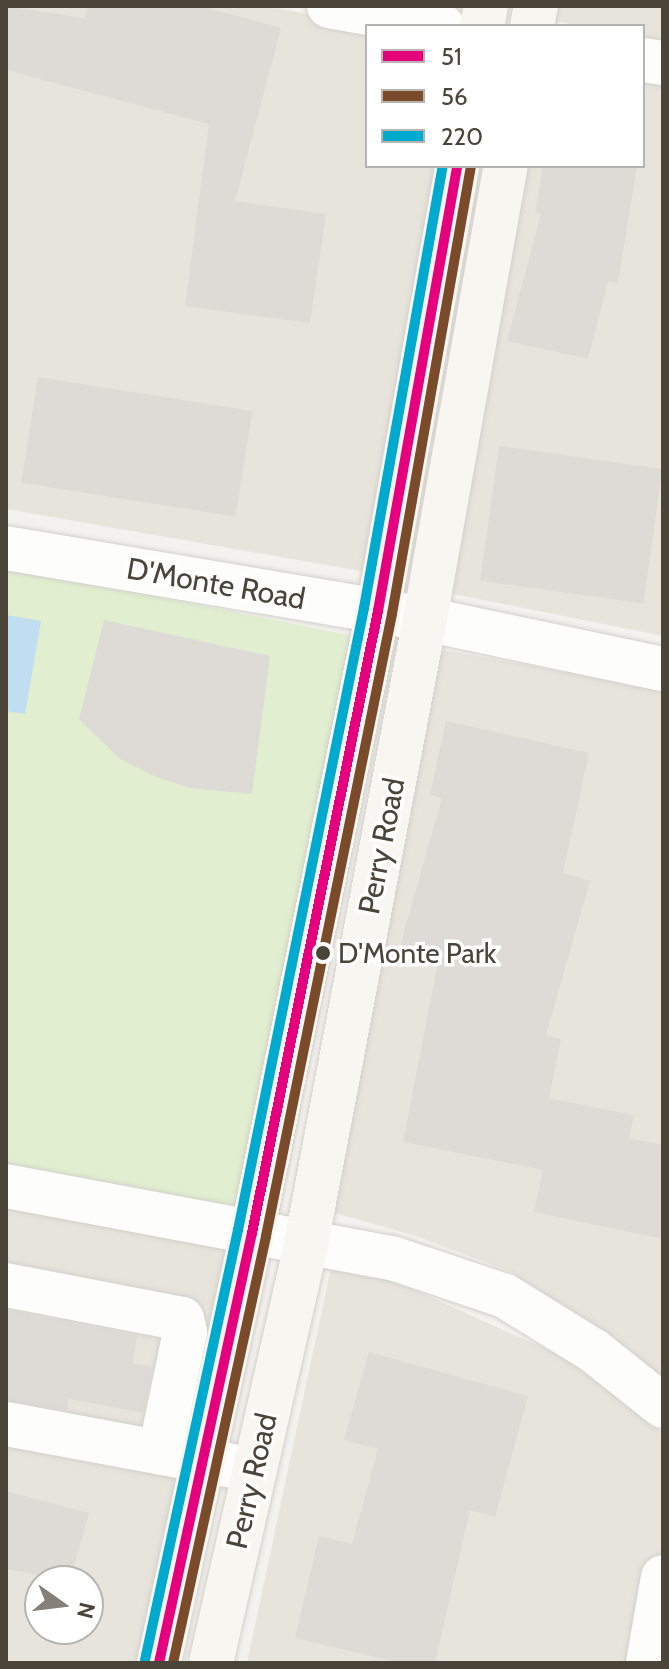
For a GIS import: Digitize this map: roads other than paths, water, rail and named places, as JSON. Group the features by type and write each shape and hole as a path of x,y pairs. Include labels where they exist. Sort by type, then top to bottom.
{"main road":[{"name":"Perry Road","path":"159,1663 252,1233 378,611 457,168"},
{"name":"Perry Road","path":"211,1663 306,1244 425,619 506,168"}],"street":[{"path":"329,6 431,24"},
{"name":"D'Monte Road","path":"6,548 425,619 663,669"},
{"path":"6,1186 392,1258 505,1296 594,1351 663,1406"},
{"path":"6,1285 182,1319 185,1332 160,1452"},
{"path":"6,1424 255,1470"},
{"path":"648,1663 663,1577"}],"water":[{"path":"6,615 41,621 25,714 6,711"}],"place":[{"name":"D'Monte Park","path":"323,953"}]}
